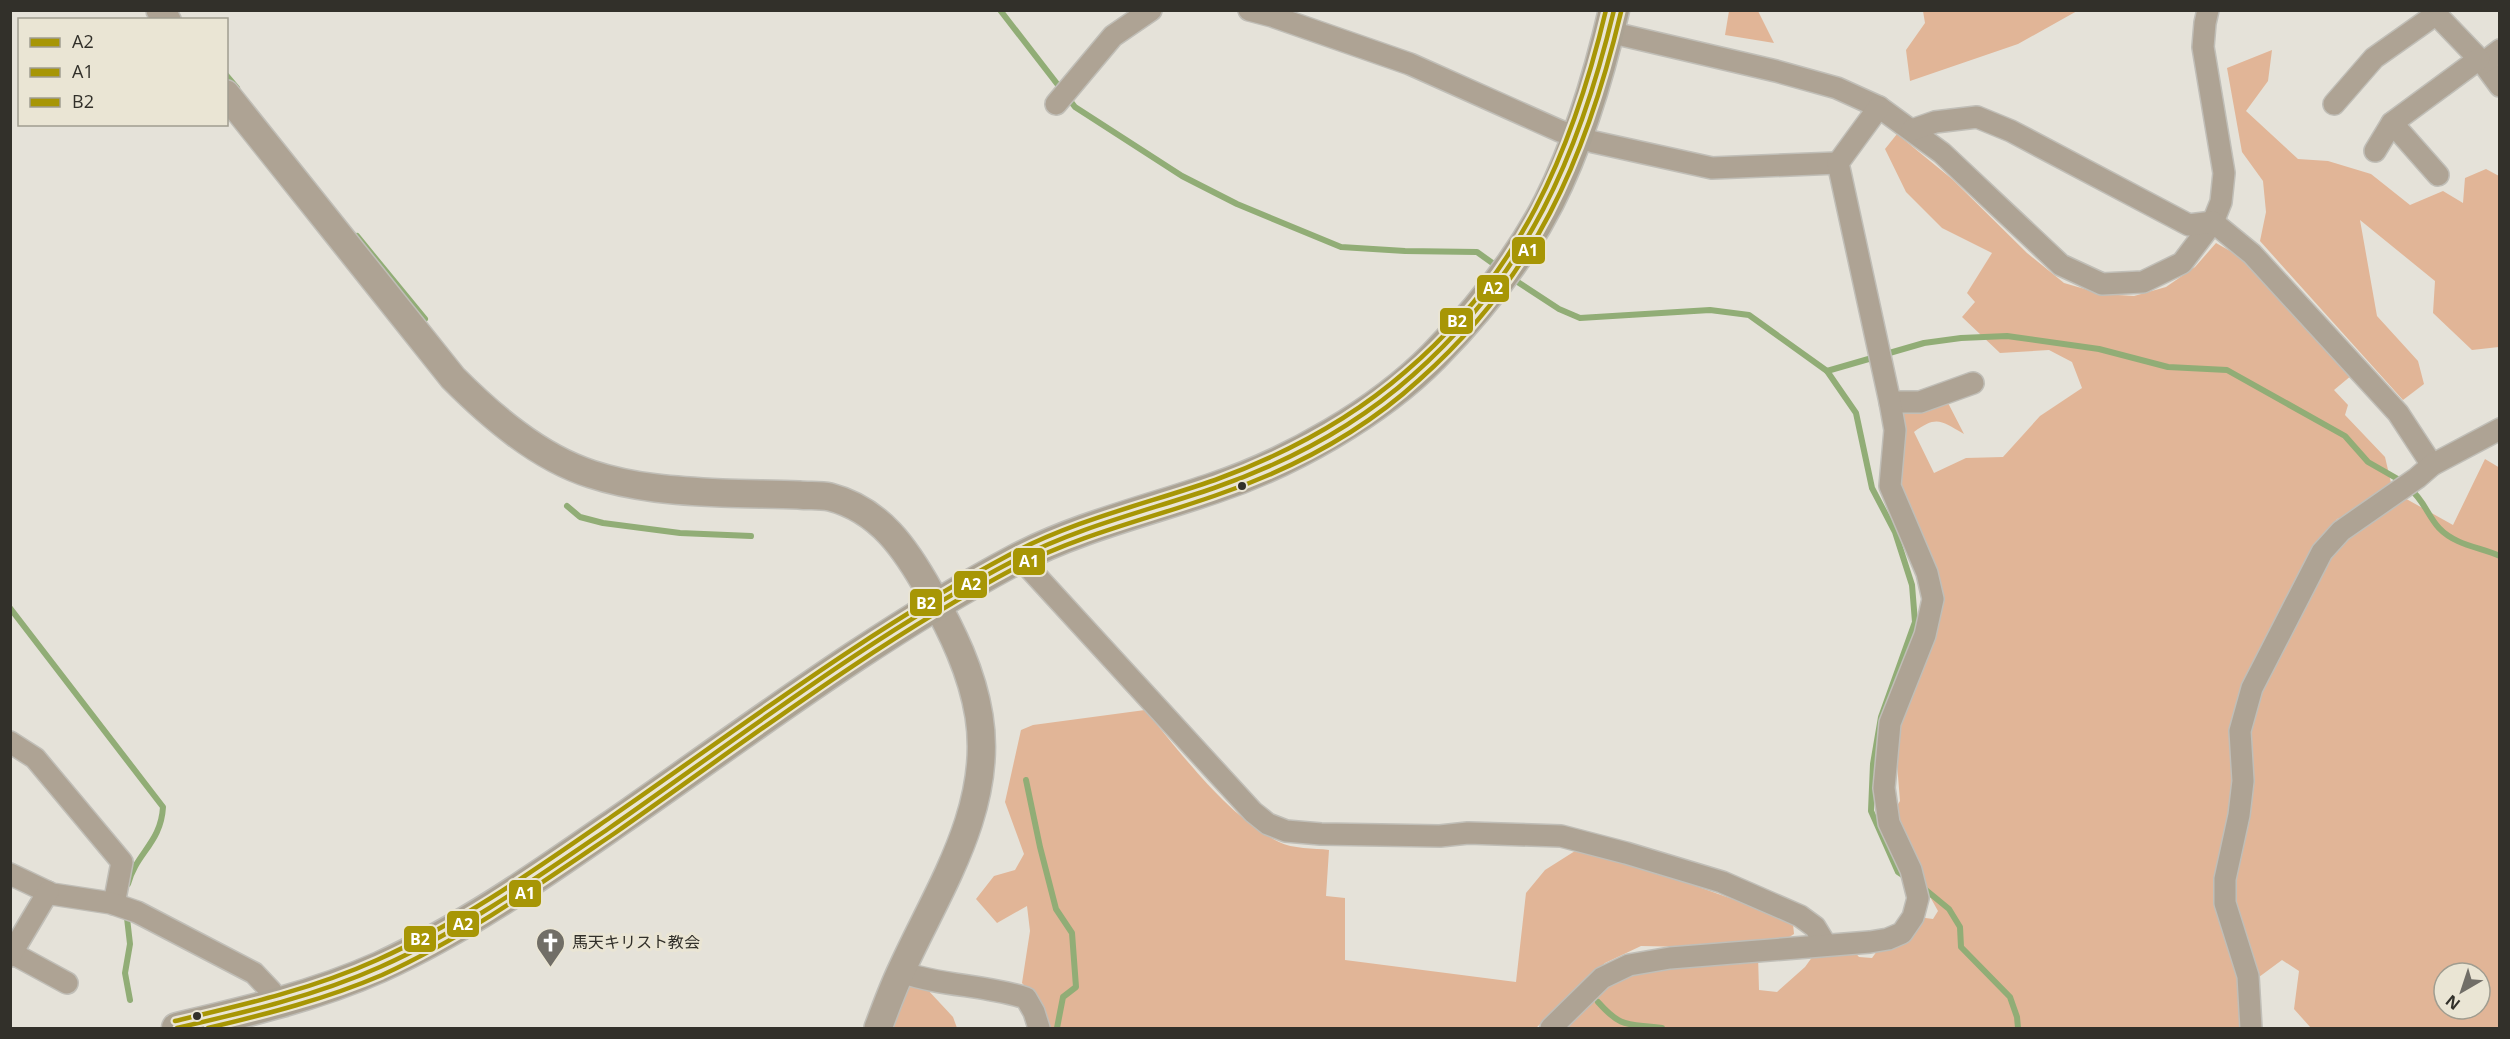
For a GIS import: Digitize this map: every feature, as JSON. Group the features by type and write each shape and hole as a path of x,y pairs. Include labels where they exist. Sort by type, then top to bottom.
{"main road":[{"path":"177,1029 277,1004 376,968 485,912 519,891 742,734 937,604 1020,558 1069,536 1242,477 1317,442 1362,413 1408,380 1434,356 1497,283 1514,259 1549,201 1577,137 1612,21"}],"street":[{"path":"1063,96 1113,36 1150,10"},
{"path":"1250,10 1273,13 1410,64 1577,137 1712,168 1838,163"},
{"path":"1612,21 1837,88 1879,107 1942,153 2061,265 2102,284 2143,282 2182,263 2213,222 2221,202 2224,173 2203,47 2208,10"},
{"path":"2334,104 2374,58 2440,14 2487,57 2499,86"},
{"path":"2375,150 2392,123 2487,57"},
{"path":"228,96 367,258 453,378 481,406 542,450 590,474 636,486 720,493 826,496 856,505 883,526 910,556 937,604 963,659 979,717 981,753 977,793 965,834 901,972 878,1029"},
{"path":"1551,1029 1602,978 1629,965 1670,958 1888,939 1902,933 1912,917 1918,898 1911,870 1889,823 1884,788 1890,723 1925,635 1933,598 1927,573 1890,486 1895,430 1838,163 1879,107"},
{"path":"1912,130 1935,122 1977,117 2011,131 2188,225 2213,222 2252,254 2398,413 2424,471"},
{"path":"2392,123 2438,175"},
{"path":"1890,402 1920,402 1973,383"},
{"path":"2251,1029 2248,976 2225,903 2225,879 2239,815 2243,781 2240,731 2252,688 2322,552 2341,531 2424,471 2499,429"},
{"path":"1020,558 1141,692 1253,812 1268,824 1286,831 1321,834 1440,836 1468,833 1561,836 1722,882 1800,916 1815,927 1826,945"},
{"path":"10,741 35,758 122,862 114,904"},
{"path":"10,874 48,892 114,904 154,921 254,974 271,991 277,1004"},
{"path":"48,892 11,954 67,983"},
{"path":"901,972 918,978 1011,993 1026,999 1034,1012 1039,1029"}],"shaded area":[{"path":"1923,10 2077,11 2018,44 1910,81 1906,50 1925,23"},
{"path":"1729,11 1758,11 1774,43 1725,35"},
{"path":"2272,50 2268,81 2246,111 2298,159 2328,161 2371,174 2410,205 2443,191 2463,203 2465,178 2486,169 2499,176 2499,347 2472,350 2433,313 2435,281 2360,220 2377,316 2418,361 2424,384 2403,400 2260,241 2266,212 2263,181 2242,152 2227,68"},
{"path":"1897,134 1952,179 2027,253 2064,283 2102,294 2134,296 2166,287 2195,267 2216,243 2246,260 2352,375 2334,390 2348,405 2345,415 2385,457 2392,487 2358,512 2337,519 2245,684 2232,717 2235,775 2230,809 2237,973 2242,1028 1558,1028 1604,983 1628,972 1758,955 1759,990 1777,992 1805,967 1818,949 1851,948 1859,957 1872,958 1880,947 1918,917 1933,919 1938,911 1919,877 1892,814 1900,801 1894,726 1931,637 1896,485 1894,407 1947,401 1964,434 1939,422 1928,423 1914,432 1934,473 1966,458 2003,457 2040,416 2082,388 2072,362 2049,350 2000,353 1962,317 1975,302 1967,293 1992,253 1942,228 1906,192 1885,149"},
{"path":"2485,459 2500,468 2499,1028 2311,1028 2294,1009 2299,971 2282,960 2259,977 2234,903 2248,731 2262,689 2329,556 2401,496 2453,525"},
{"path":"1145,710 1206,783 1260,831 1284,844 1329,850 1326,896 1345,898 1345,960 1516,982 1526,893 1545,870 1575,851 1648,869 1738,901 1793,924 1794,934 1786,939 1691,947 1641,946 1605,963 1536,1028 1047,1028 1041,1004 1022,983 1030,931 1027,906 997,923 976,899 994,876 1015,870 1024,854 1005,802 1021,730 1033,725"},
{"path":"903,982 926,988 953,1017 957,1028 887,1028"}],"waterway":[{"path":"1000,10 1075,107 1182,176 1237,204 1341,247 1477,252 1498,267"},
{"path":"228,77 237,88"},
{"path":"357,236 425,319"},
{"path":"1510,277 1559,309 1580,318 1710,310 1749,315 1827,371 1924,343 1961,338 2007,336 2099,349 2168,367 2227,370 2345,436 2368,462 2403,482"},
{"path":"1827,371 1856,413 1872,488 1895,532 1912,585 1915,622 1881,717 1873,764 1871,811 1898,872 1907,878"},
{"path":"2410,489 2445,534 2460,542 2500,556"},
{"path":"567,506 580,517 603,523 680,533 751,536"},
{"path":"10,608 163,807 158,830 137,864 128,884"},
{"path":"1026,780 1056,909 1072,933 1076,987 1063,997 1057,1028"},
{"path":"1921,886 1949,909 1960,927 1961,947 2010,997 2018,1028"},
{"path":"127,918 130,944 125,973 130,1000"},
{"path":"1598,1002 1614,1017 1627,1024 1662,1028"}],"transit line":[{"name":"B2","path":"175,1021 328,980 408,945 468,912 526,875 806,680 957,584 1009,555 1059,532 1110,513 1215,480 1266,459 1315,435 1362,406 1405,372 1445,334 1480,295 1510,253 1536,208 1558,162 1592,63 1606,10"},
{"name":"A2","path":"177,1028 331,987 410,953 468,921 525,885 807,688 962,589 1015,560 1063,538 1214,488 1267,467 1294,455 1368,411 1413,375 1453,336 1488,296 1517,254 1543,209 1565,163 1584,114 1614,10"},
{"name":"A1","path":"208,1028 318,999 361,984 413,960 472,927 530,890 862,660 964,596 1017,567 1065,546 1269,475 1322,449 1373,417 1419,380 1459,341 1494,300 1524,257 1550,213 1572,166 1591,117 1621,12"}],"place":[{"name":"馬天キリスト教会","path":"551,968"}]}
